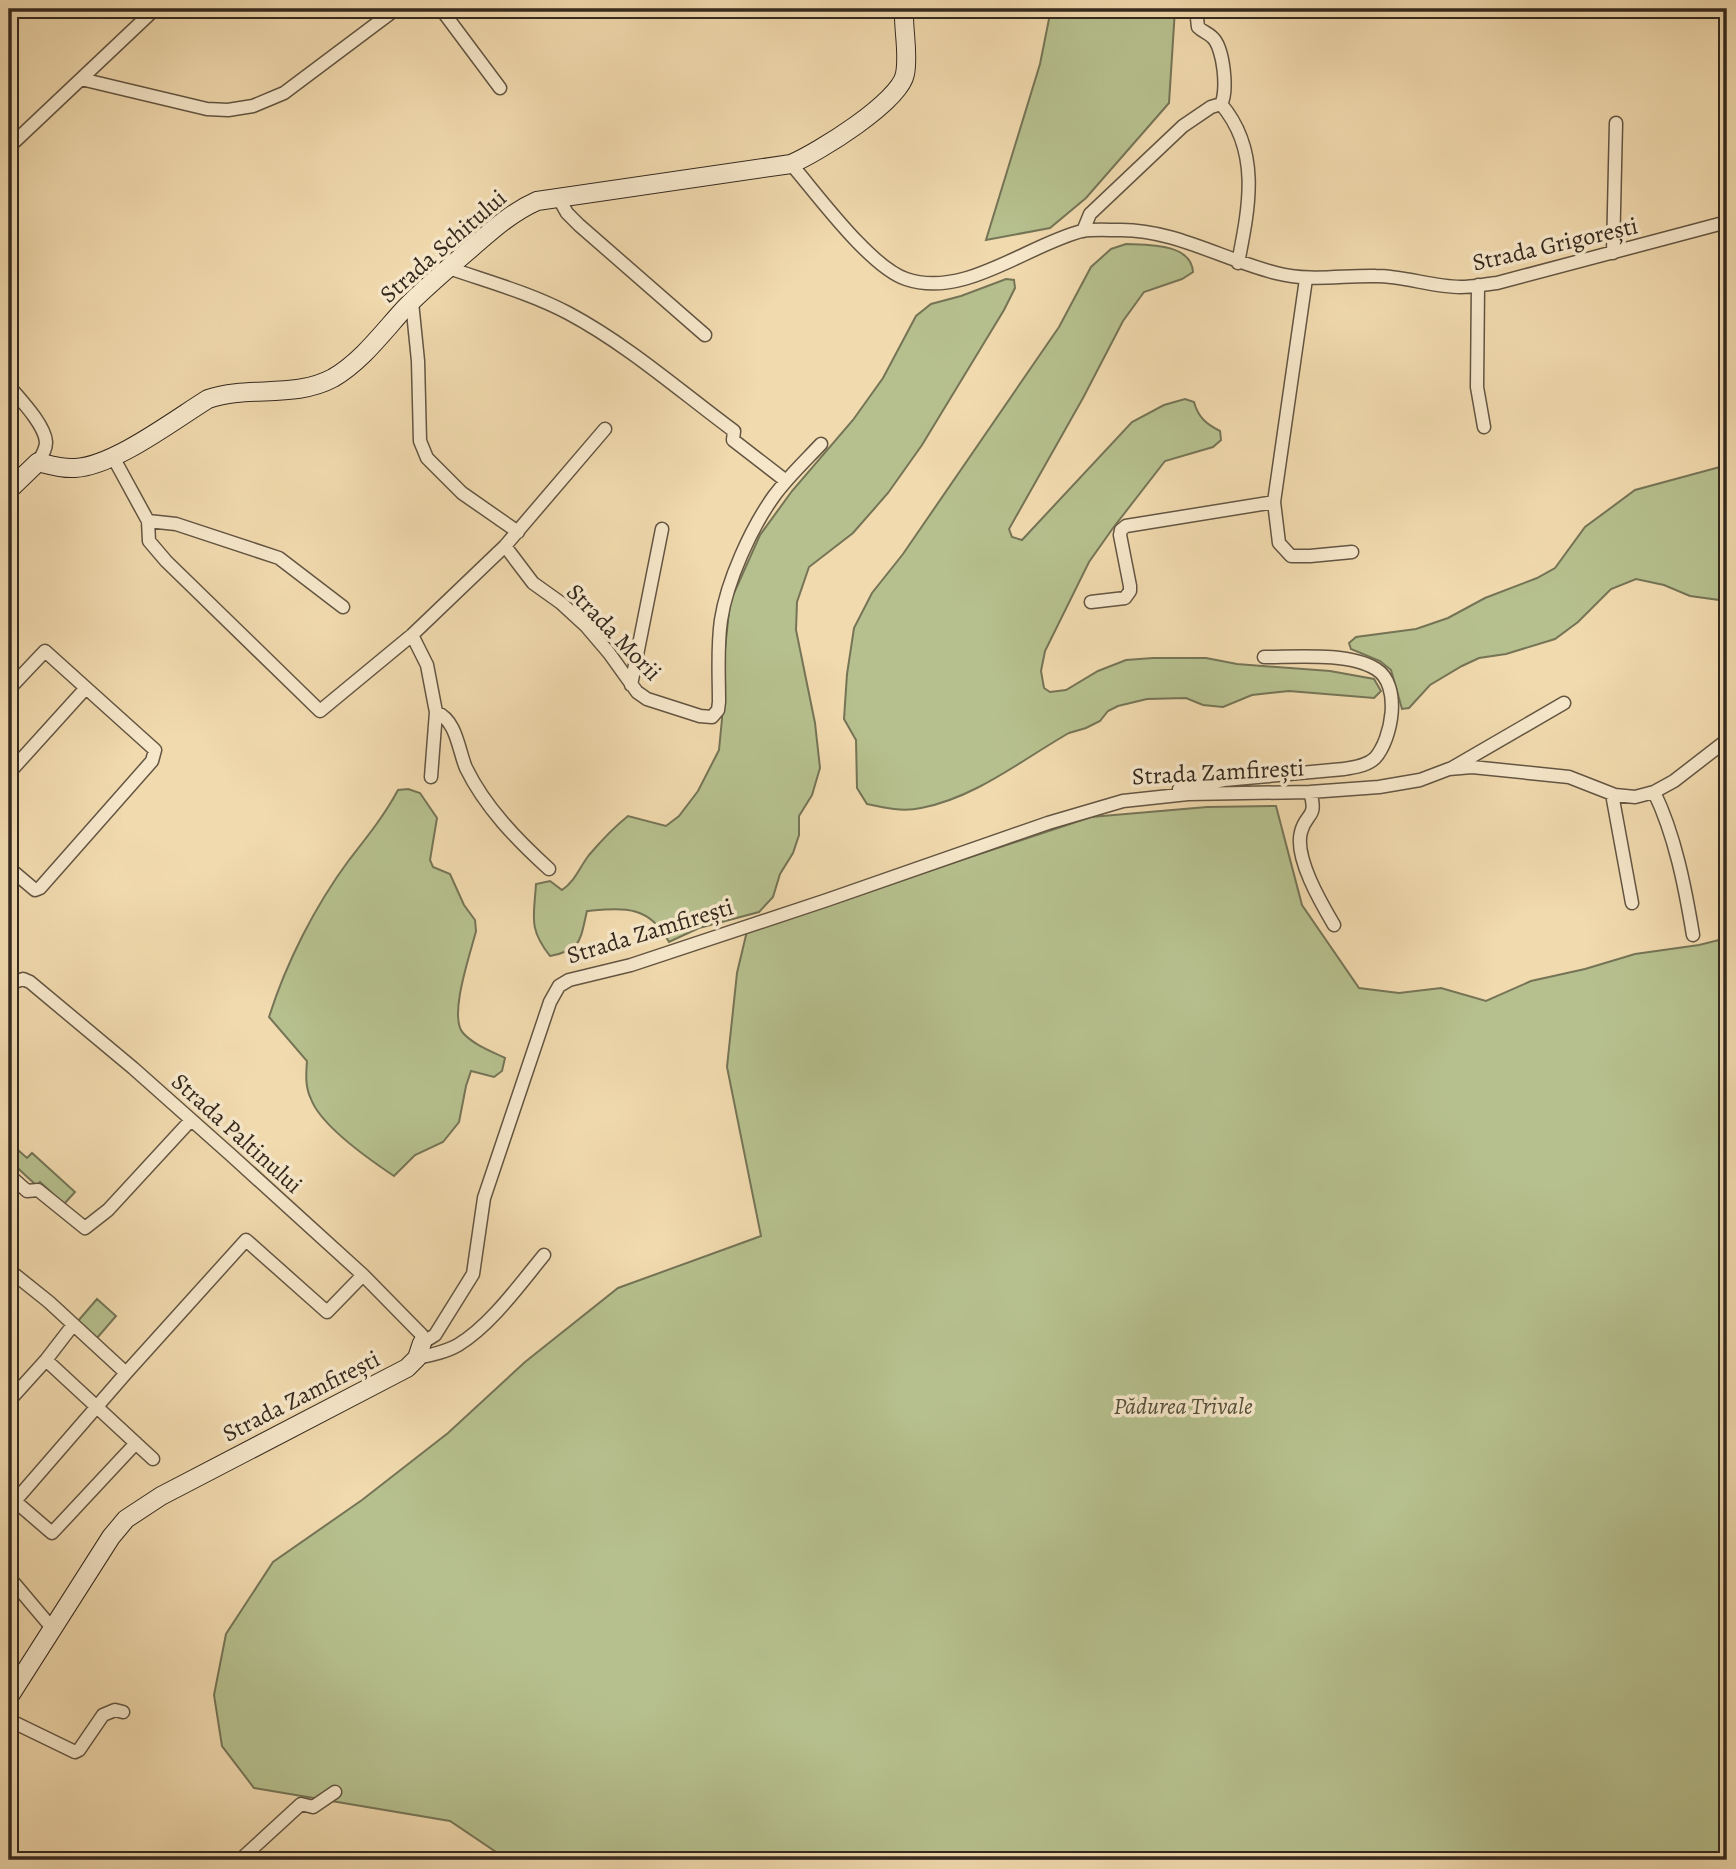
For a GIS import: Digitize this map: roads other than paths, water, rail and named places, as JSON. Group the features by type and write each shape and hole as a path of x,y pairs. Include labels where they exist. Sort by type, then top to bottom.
{"main road":[{"name":"Strada Schitului","path":"38,462 56,467 76,468 113,457 208,399 225,393 283,391 310,387 331,379 352,365 412,302 516,210 537,201 791,164 832,141 880,107 898,90 906,66 904,10"},
{"path":"9,490 38,462"},
{"name":"Strada Zamfirești","path":"9,1697 111,1537 126,1519 143,1507 407,1368 420,1350"}],"street":[{"path":"9,147 155,9"},
{"path":"81,79 207,109 228,110 253,106 284,93 396,9"},
{"path":"441,9 500,88"},
{"path":"874,9 904,10"},
{"path":"1083,231 1090,214 1114,190 1184,126 1211,107 1221,104 1225,97 1219,46 1198,27 1196,9"},
{"path":"1221,104 1240,133 1248,156 1245,227 1238,263"},
{"path":"1613,253 1616,123"},
{"name":"Strada Grigorești","path":"791,164 866,251 885,268 920,283 959,281 1083,231 1122,230 1151,232 1238,263 1306,279 1378,275 1460,287 1497,283 1727,222"},
{"path":"558,197 567,213 579,225 705,335"},
{"path":"449,268 506,285 556,308 616,343 734,431 733,440 786,481 821,444"},
{"path":"1306,279 1274,502 1279,543 1291,556 1352,552"},
{"path":"1478,285 1477,387 1484,427"},
{"path":"412,302 418,361 420,441 427,458 462,493 518,532"},
{"path":"9,386 40,425 46,440 44,452 38,462"},
{"path":"113,457 148,521 149,541 166,561 320,711 412,635 505,546 605,429"},
{"name":"Strada Morii","path":"505,546 533,583 561,603 586,626 610,653 637,692 647,699 706,718 712,717 718,710 719,702 718,650 726,596 754,530 786,481"},
{"path":"1091,602 1125,598 1129,595 1130,586 1120,535 1126,526 1274,502"},
{"path":"148,521 176,524 279,558 343,607"},
{"path":"631,685 662,529"},
{"path":"412,635 428,665 436,712 431,778"},
{"path":"9,689 45,651 155,750 152,761 40,888 35,890 30,887 9,868"},
{"path":"1165,796 1184,787 1224,780 1344,769 1364,765 1374,759 1392,712 1392,691 1387,677 1375,668 1331,657 1264,657"},
{"path":"9,773 85,688"},
{"path":"1449,769 1563,703"},
{"path":"436,712 446,716 452,725 466,767 476,786 517,840 549,869"},
{"path":"1693,934 1677,858 1654,792 1674,781 1727,740"},
{"name":"Strada Zamfirești","path":"420,1350 435,1335 473,1274 484,1198 541,1027 559,986 569,980 631,965 1048,823 1123,801 1165,796 1379,787 1420,780 1449,769 1472,767 1569,777 1606,791 1635,797 1654,792"},
{"path":"1606,791 1632,903"},
{"path":"1310,792 1314,803 1312,815 1301,829 1299,840 1318,899 1334,925"},
{"name":"Strada Paltinului","path":"9,989 15,982 23,979 30,982 191,1120 363,1275 417,1329 422,1335 420,1350"},
{"path":"9,1175 27,1191 38,1190 85,1228 108,1210 191,1120"},
{"path":"136,1443 52,1533 12,1498 97,1408 246,1240 327,1312 363,1275"},
{"path":"420,1350 445,1351 475,1332 544,1255"},
{"path":"9,1269 126,1373"},
{"path":"9,1401 73,1325"},
{"path":"46,1360 153,1459"},
{"path":"9,1577 52,1628"},
{"path":"9,1720 75,1752 103,1715 115,1710 122,1712"},
{"path":"240,1860 301,1804 313,1807 335,1792"}],"park label":[{"name":"Pădurea Trivale","path":"1183,1406"}]}
